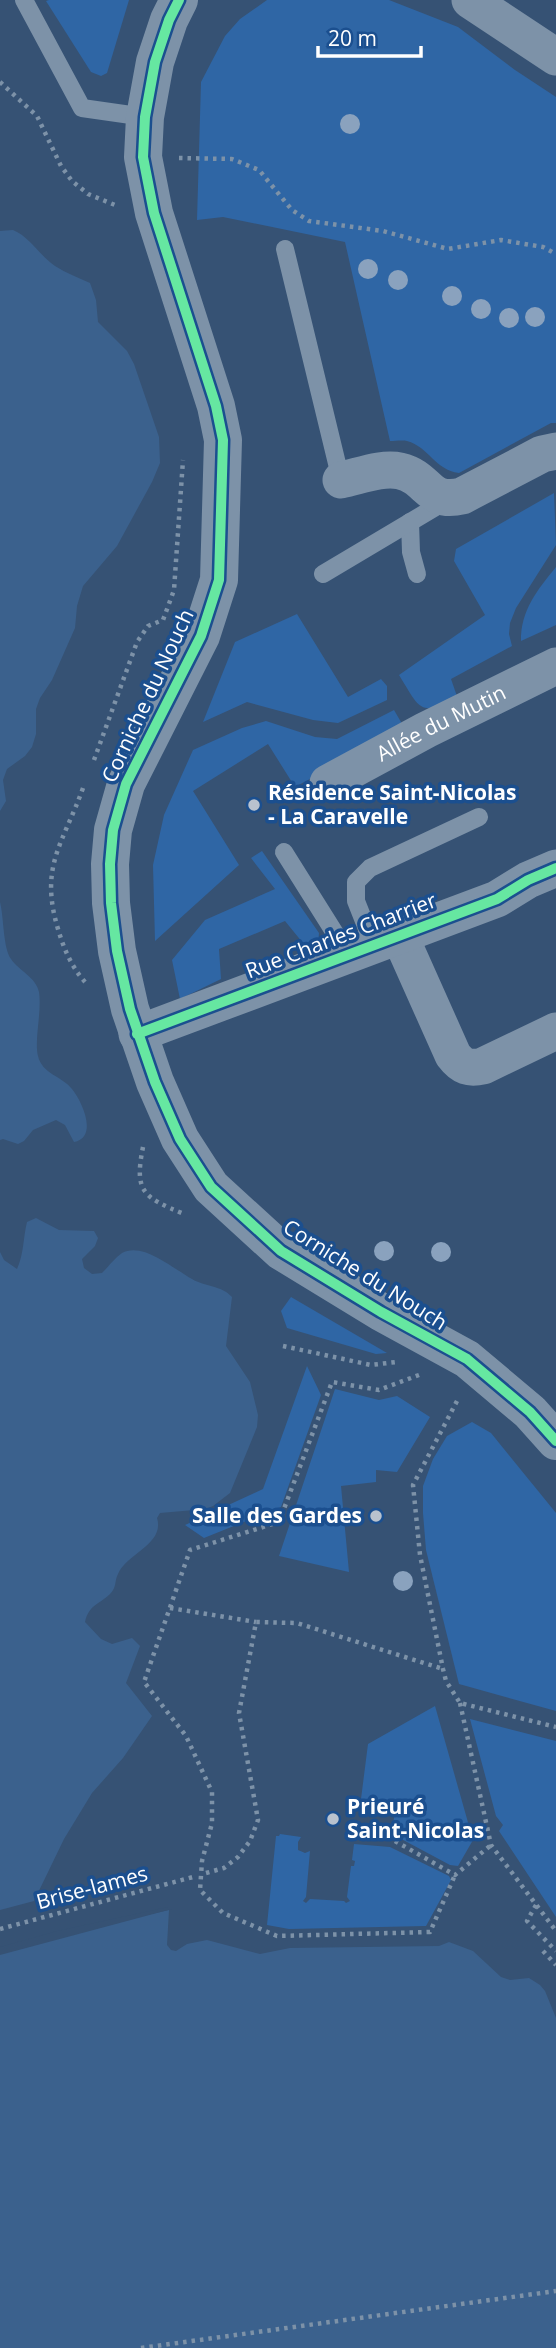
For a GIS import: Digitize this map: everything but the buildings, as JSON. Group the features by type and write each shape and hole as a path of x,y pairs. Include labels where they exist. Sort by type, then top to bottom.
{"street":[{"name":"Corniche du Nouch","path":"179,0 169,20 155,62 145,117 143,157 154,213 216,406 223,440 223,496 219,580 201,636 126,784 113,830 111,902 117,951 137,1034 180,1139 211,1187 281,1251 381,1312 467,1359 530,1412 556,1441"},
{"path":"470,0 556,57"},
{"path":"341,480 388,470 403,471 418,479 438,497 449,499 463,496 542,454 556,451"},
{"name":"Allée du Mutin","path":"328,783 426,730 556,666"},
{"name":"Rue Charles Charrier","path":"137,1034 497,899 528,880 556,868"},
{"path":"373,944 459,1063 474,1068 483,1066 556,1031"}],"lane":[{"path":"24,0 82,107 145,117"},
{"path":"285,249 341,480"},
{"path":"323,575 449,499"},
{"path":"411,522 411,552 418,574"},
{"path":"285,852 342,940 373,944 356,901 356,882 370,869 480,817"}],"path":[{"path":"0,82 37,116 61,166 72,181 88,194 116,205"},
{"path":"179,158 232,159 259,170 292,210 309,221 383,231 448,249 501,240 543,247 556,254"},
{"path":"283,1346 371,1365 404,1360"},
{"path":"422,1374 379,1390 332,1382 279,1522 191,1550 144,1682 186,1736 212,1792 212,1823 202,1861 200,1889 223,1913 277,1936 430,1932 454,1875 491,1845"},
{"path":"457,1401 413,1485 419,1555 443,1669 446,1681 460,1703 491,1845 556,1931"},
{"path":"170,1608 256,1622 298,1623 443,1669"},
{"path":"206,1873 224,1868 238,1857 250,1841 258,1820 239,1713 256,1622"},
{"path":"460,1703 556,1727"},
{"path":"395,1841 454,1875"},
{"path":"536,1905 527,1921 556,1951"},
{"path":"543,1951 556,1965"},
{"path":"141,2348 556,2291"}],"shaded area":[{"path":"129,0 107,73 101,76 91,72 46,1"},
{"path":"267,0 389,0 458,27 556,97 556,423 551,423 459,473 444,468 415,444 390,441 345,242 223,217 197,220 201,82 225,36 240,19"},
{"path":"13,230 55,266 90,283 96,300 98,322 127,351 134,364 159,437 160,463 117,546 83,586 77,606 75,628 36,709 36,734 32,747 25,756 7,769 3,780 6,801 0,811 0,231"},
{"path":"554,493 556,545 516,608 510,623 512,646 451,679 459,702 435,708 417,703 399,675 485,615 454,561 456,549"},
{"path":"556,567 556,625 521,641 527,610"},
{"path":"297,614 348,697 381,679 387,686 387,700 338,723 313,720 247,702 203,722 235,642"},
{"path":"394,710 402,730 295,787 268,744 193,791 239,865 155,941 153,865 164,815 193,750 242,728 266,721 315,737 337,739"},
{"path":"262,851 319,933 318,945 307,948 285,921 219,949 221,979 180,999 172,960 205,920 275,889 251,858"},
{"path":"0,902 8,954 31,978 39,992 37,1042 40,1062 72,1089 84,1111 87,1127 85,1134 74,1142 65,1125 56,1120 33,1130 18,1144 0,1140"},
{"path":"36,1218 59,1230 94,1231 98,1238 95,1246 82,1259 84,1268 92,1274 102,1273 122,1253 139,1251 158,1258 197,1282 228,1293 232,1297 226,1346 250,1382 258,1415 257,1427 230,1493 206,1509 160,1513 156,1535 151,1542 129,1560 117,1577 114,1589 89,1612 85,1622 101,1639 112,1644 132,1638 140,1646 126,1683 152,1716 123,1758 92,1793 64,1839 34,1901 0,1910 0,1252 4,1260 17,1269 27,1222"},
{"path":"291,1297 387,1353 376,1354 287,1328 281,1311"},
{"path":"307,1366 321,1395 281,1507 204,1538 185,1525 263,1489"},
{"path":"335,1389 379,1400 397,1396 430,1417 397,1472 376,1470 376,1482 341,1486 349,1572 279,1556"},
{"path":"472,1422 491,1433 556,1513 556,1711 459,1684 426,1550 423,1486 433,1459 447,1436"},
{"path":"435,1706 473,1840 458,1866 450,1865 392,1834 396,1801 386,1800 385,1805 361,1799 368,1744"},
{"path":"470,1719 556,1741 556,1917 499,1831 503,1825 496,1816"},
{"path":"280,1834 301,1837 298,1850 305,1853 310,1851 306,1897 303,1901 306,1903 310,1899 346,1903 350,1901 347,1897 351,1866 354,1866 355,1861 352,1860 354,1844 390,1847 449,1876 451,1880 426,1926 289,1929 267,1925 276,1836"},
{"path":"169,1910 167,1945 171,1950 176,1951 187,1944 207,1940 260,1954 290,1948 439,1946 449,1942 473,1951 501,1977 510,1980 529,1978 540,1985 556,2018 556,2348 0,2348 0,1950"}],"pier":[{"path":"168,1907 172,1909 0,1955 0,1947 57,1931"}],"cycle path":[{"path":"179,0 169,20 155,62 145,117 143,157 154,213 216,406 223,440 219,580 201,636 126,784 113,830 111,903 117,951 130,1009 155,1082 180,1139 211,1187 281,1251 381,1312 467,1359 530,1412 556,1441"},
{"path":"137,1034 497,899 528,880 556,868"}],"place":[{"name":"Résidence Saint-Nicolas - La Caravelle","path":"254,805"},
{"name":"Salle des Gardes","path":"376,1516"},
{"name":"Prieuré Saint-Nicolas","path":"333,1819"}]}
